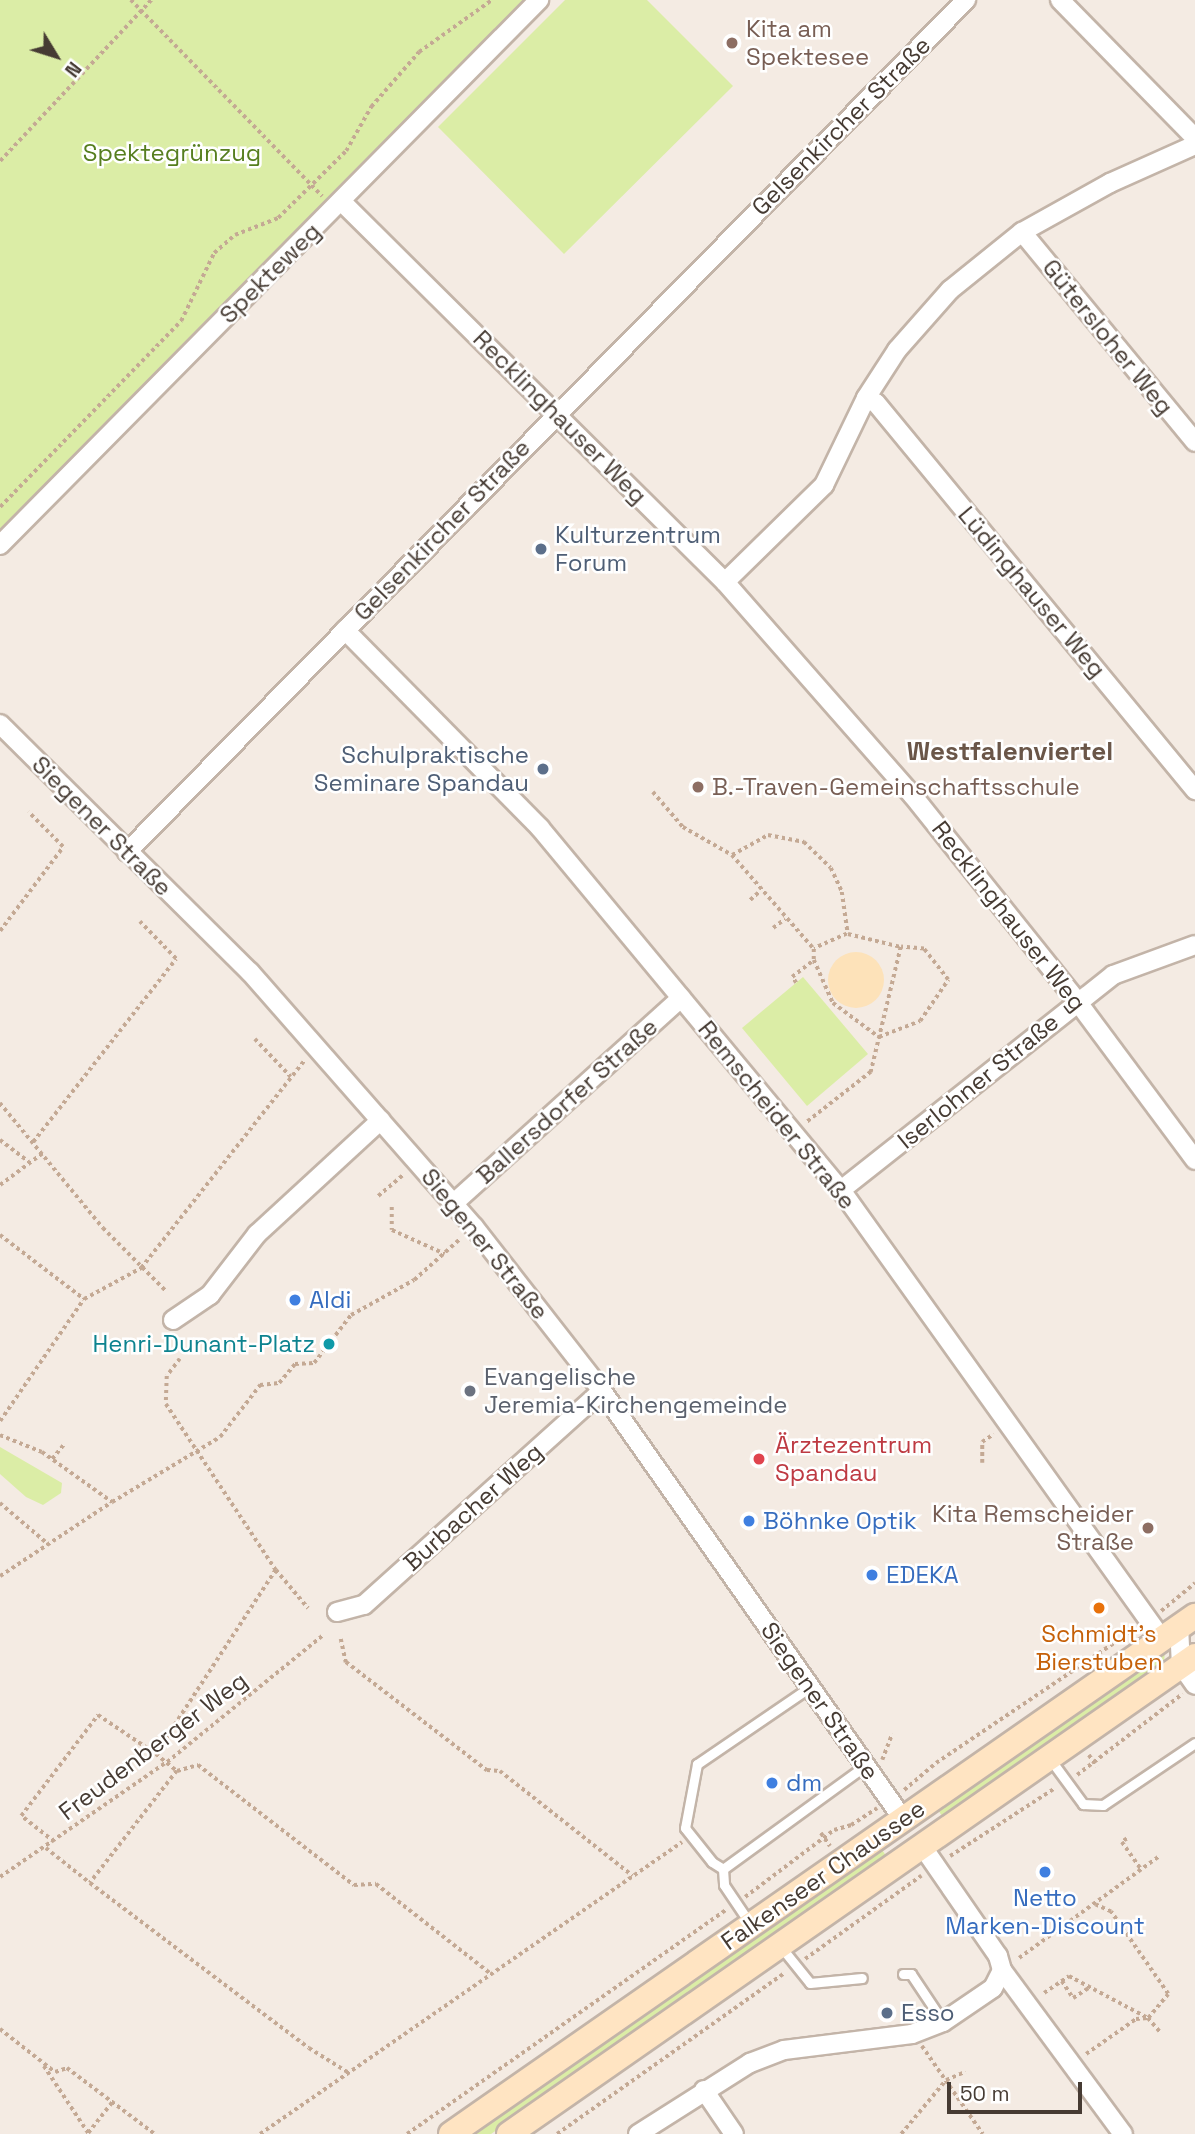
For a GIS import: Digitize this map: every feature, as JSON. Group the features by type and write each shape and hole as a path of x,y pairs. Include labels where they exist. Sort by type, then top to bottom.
{"main road":[{"name":"Falkenseer Chaussee","path":"452,2134 903,1819 1177,1621"},
{"name":"Falkenseer Chaussee","path":"509,2134 1049,1758 1191,1669"},
{"path":"903,1819 922,1846"}],"street":[{"name":"Spekteweg","path":"0,545 539,0"},
{"name":"Gelsenkircher Straße","path":"128,852 557,412 966,0"},
{"path":"1060,0 1195,138"},
{"path":"725,582 824,485 866,398 897,350 950,290 1022,232 1110,183 1195,145"},
{"name":"Recklinghauser Weg","path":"341,201 557,412 725,582 913,796 1077,1001 1195,1160"},
{"name":"Gütersloher Weg","path":"1022,232 1195,442"},
{"name":"Lüdinghauser Weg","path":"866,398 876,403 1195,790"},
{"name":"Remscheider Straße","path":"345,630 540,828 841,1190 1177,1621"},
{"name":"Siegener Straße","path":"0,724 250,972 454,1203 602,1391 810,1687 874,1763 903,1819"},
{"name":"Iserlohner Straße","path":"841,1190 1077,1001 1134,964 1195,945"},
{"name":"Ballersdorfer Straße","path":"454,1203 681,998"},
{"path":"173,1320 210,1295 257,1234 381,1119"},
{"name":"Burbacher Weg","path":"337,1612 364,1605 602,1391"},
{"path":"1177,1621 1191,1669"},
{"path":"922,1846 998,1956 1002,1970 1123,2134"},
{"path":"638,2134 750,2063 784,2050 881,2040 943,2022 993,1988 1002,1970"},
{"path":"704,2090 734,2134"}],"lane":[{"path":"751,1925 724,1885 723,1869 685,1828 698,1764 810,1687"},
{"path":"1049,1758 1083,1804 1104,1805 1195,1743"},
{"path":"723,1869 874,1763"},
{"path":"779,1945 810,1983 862,1978"},
{"path":"903,1975 911,1974 943,2022"}],"path":[{"path":"131,0 312,186"},
{"path":"0,161 74,86 140,9 151,0"},
{"path":"0,507 181,321 214,253 235,234 278,218 346,151 371,107 419,52 492,0"},
{"path":"653,792 683,827 732,855 760,891 814,949 814,960 832,1003 879,1037"},
{"path":"0,931 63,847 28,812"},
{"path":"732,855 768,835 804,842 831,868 842,892 848,934"},
{"path":"750,900 760,891"},
{"path":"773,929 785,919"},
{"path":"33,1142 176,959 140,922"},
{"path":"814,949 848,934 901,947 924,949 948,980 920,1021 879,1037"},
{"path":"802,1126 871,1072 901,947"},
{"path":"796,983 792,977 814,960"},
{"path":"255,1039 291,1076"},
{"path":"0,1421 84,1299 141,1268 305,1059"},
{"path":"0,1103 141,1268 166,1292"},
{"path":"0,1140 29,1162"},
{"path":"0,1185 43,1153"},
{"path":"378,1196 406,1173"},
{"path":"392,1207 392,1230 445,1254"},
{"path":"0,1235 84,1299"},
{"path":"0,1576 195,1448 220,1437 260,1385 279,1383 295,1364 314,1363 351,1315 414,1280 461,1238"},
{"path":"180,1359 167,1376 166,1404 276,1570 308,1608"},
{"path":"982,1463 982,1442 998,1431"},
{"path":"0,1436 13,1437 52,1459 113,1502"},
{"path":"52,1459 64,1444"},
{"path":"0,1503 48,1544"},
{"path":"156,1754 276,1570"},
{"path":"1177,1621 1195,1583"},
{"name":"Freudenberger Weg","path":"0,1877 55,1842 167,1762 322,1636"},
{"path":"341,1639 346,1662 487,1770 500,1771 633,1876"},
{"path":"917,1781 936,1763 1122,1639"},
{"path":"55,1842 21,1816 98,1715 177,1771"},
{"path":"874,1763 892,1734"},
{"path":"1089,1755 1097,1767"},
{"path":"90,1883 177,1771 198,1765 355,1885 376,1884 491,1974"},
{"path":"407,2134 736,1903 822,1836 866,1815"},
{"path":"260,2134 691,1836"},
{"path":"822,1836 830,1846"},
{"path":"1127,1839 1122,1842 1141,1870"},
{"path":"46,1848 309,2048 349,2073"},
{"path":"795,1855 802,1866"},
{"path":"1019,1958 1096,1905 1158,1857"},
{"path":"556,2134 907,1886"},
{"path":"1086,2054 1136,2019 1148,2018 1168,1994 1111,1912 1096,1905"},
{"path":"1044,1993 1069,1976 1148,2018 1161,2033"},
{"path":"1062,1981 1073,1998 1090,1987"},
{"path":"0,2029 55,2073 67,2068 155,2134"},
{"path":"919,2041 983,2134"},
{"path":"41,2062 88,2134 112,2102"},
{"path":"901,2134 946,2080 965,2072"}],"green space":[{"name":"Spektegrünzug","path":"0,0 525,0 0,531"},
{"path":"565,0 647,0 733,86 564,254 438,127"},
{"path":"803,977 868,1054 807,1106 742,1028"},
{"path":"0,1447 62,1483 61,1493 43,1505 26,1497 0,1474"},
{"path":"1165,1650 1164,1664 943,1818 937,1808"},
{"path":"880,1847 887,1857 491,2134 468,2134"}],"sand":[{"path":"850,952 862,952 876,960 884,974 882,991 876,1000 862,1008 850,1008 833,996 828,986 828,974 840,957"}],"place":[{"name":"Kita am Spektesee","path":"732,43"},
{"name":"Kulturzentrum Forum","path":"541,549"},
{"name":"Schulpraktische Seminare Spandau","path":"543,769"},
{"name":"B.-Traven-Gemeinschaftsschule","path":"698,787"},
{"name":"Aldi","path":"295,1300"},
{"name":"Henri-Dunant-Platz","path":"329,1344"},
{"name":"Evangelische Jeremia-Kirchengemeinde","path":"470,1391"},
{"name":"Ärztezentrum Spandau","path":"759,1459"},
{"name":"Böhnke Optik","path":"749,1521"},
{"name":"Kita Remscheider Straße","path":"1148,1528"},
{"name":"EDEKA","path":"872,1575"},
{"name":"Schmidt's Bierstuben","path":"1099,1608"},
{"name":"dm","path":"772,1783"},
{"name":"Netto Marken-Discount","path":"1045,1872"},
{"name":"Esso","path":"887,2013"}],"district":[{"name":"Westfalenviertel","path":"1010,752"}]}
